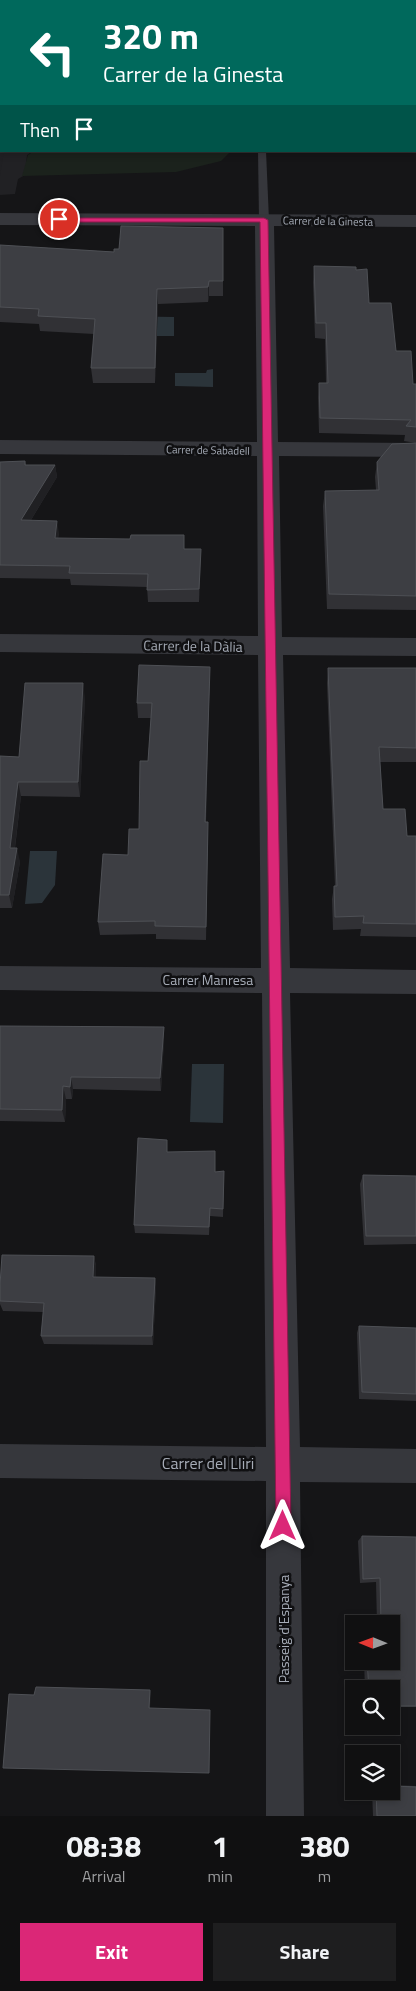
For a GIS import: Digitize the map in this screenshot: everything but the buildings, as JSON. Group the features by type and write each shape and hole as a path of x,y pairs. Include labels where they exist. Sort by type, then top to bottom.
{"street":[{"name":"Carrer de la Ginesta","path":"0,219 416,222"},
{"name":"Passeig d'Espanya","path":"264,220 274,980 284,1464 285,1816"},
{"name":"Carrer de Sabadell","path":"0,447 416,450"},
{"name":"Carrer de la Dàlia","path":"0,644 416,647"},
{"name":"Carrer Manresa","path":"0,978 416,982"},
{"name":"Carrer del Lliri","path":"0,1461 416,1466"}],"lane":[{"name":"Passeig d'Espanya","path":"262,152 264,220"}],"shaded area":[{"path":"0,152 32,152 27,155 25,175 18,179 15,194 0,195"},
{"path":"32,152 230,152 221,161 176,172 22,176 28,155"},
{"path":"113,316 174,317 174,336 111,336"},
{"path":"213,369 213,387 175,386 175,373 206,373 207,370"},
{"path":"30,851 57,851 55,885 42,903 25,904"},
{"path":"192,1064 224,1064 223,1123 190,1122"}],"route":[{"path":"59,219 264,220 274,980 284,1464 283,1526"}]}
